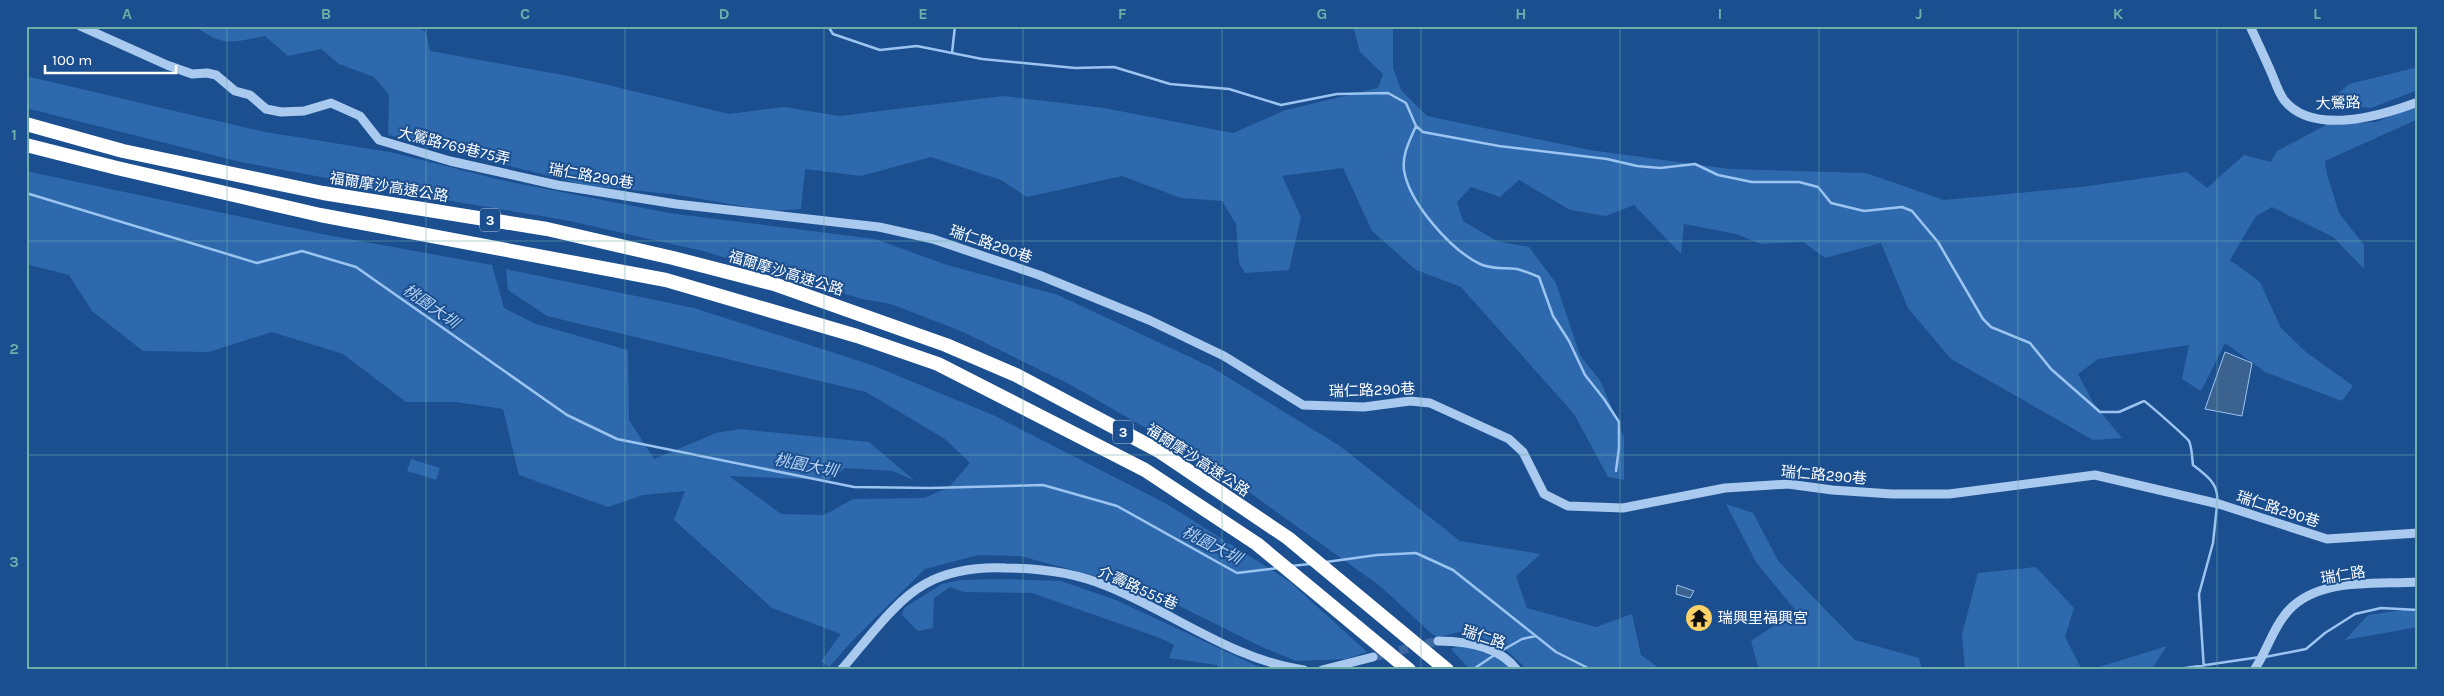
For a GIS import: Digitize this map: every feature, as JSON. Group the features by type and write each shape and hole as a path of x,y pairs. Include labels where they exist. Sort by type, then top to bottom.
{"highway":[{"name":"福爾摩沙高速公路","path":"26,124 123,151 322,193 547,229 774,284 946,345 1016,375 1159,451 1288,538 1447,670"},
{"name":"3","path":"26,145 320,215 666,280 857,336 938,364 1145,470 1257,544 1330,602 1410,670"}],"street":[{"name":"大鶯路769巷75弄","path":"80,26 167,66 192,74 207,73 216,75 235,91 250,95 266,109 281,112 304,111 331,103 360,116 379,140 450,161 528,178"},
{"name":"大鶯路","path":"2250,26 2282,97 2292,109 2307,118 2347,120 2391,111 2418,102"},
{"name":"瑞仁路290巷","path":"528,178 676,204 879,227 933,239 1040,275 1149,320 1224,356 1304,405 1364,407 1410,401 1430,403 1509,439 1523,452 1544,494 1568,506 1624,508 1725,488 1788,484 1892,494 1949,494 2095,475 2188,498 2209,501 2327,539 2418,533"},
{"name":"介壽路555巷","path":"841,670 890,613 924,584 970,569 998,568 1057,572 1106,585 1233,647 1281,667 1304,670"},
{"name":"瑞仁路","path":"2254,670 2263,658 2271,637 2283,618 2303,597 2349,584 2418,582"},
{"name":"瑞仁路","path":"1438,641 1461,641 1493,651 1509,660 1517,670"},
{"path":"1322,670 1373,657"}],"shaded area":[{"path":"194,26 416,26 426,32 430,51 574,77 729,114 784,107 839,116 1003,96 1104,108 1233,133 1286,110 1378,88 1383,74 1360,52 1353,26 1393,26 1393,68 1401,90 1427,116 1590,150 1730,169 1866,173 1944,200 2081,187 2187,172 2207,188 2244,155 2271,162 2277,151 2328,124 2376,122 2418,105 2418,119 2325,161 2339,213 2364,245 2364,269 2333,237 2272,207 2256,216 2230,260 2260,282 2281,328 2306,352 2353,386 2342,401 2265,372 2225,343 2201,391 2182,379 2189,345 2098,359 2078,374 2094,404 2122,438 2093,440 1951,359 1908,308 1881,243 1825,258 1803,242 1762,244 1736,234 1684,224 1681,254 1634,205 1606,216 1570,210 1519,180 1500,197 1471,187 1457,202 1463,221 1497,241 1529,247 1556,283 1580,355 1601,382 1624,437 1624,480 1608,477 1574,414 1461,287 1416,270 1372,231 1343,168 1282,176 1301,217 1289,270 1245,273 1239,263 1236,224 1222,201 1181,198 1122,176 1027,197 1001,180 931,157 861,176 805,169 801,209 770,211 678,195 584,185 388,135 389,95 374,77 339,64 321,49 288,56 265,36 228,42 204,33"},
{"path":"2418,67 2418,90 2371,108 2326,104 2349,84"},
{"path":"26,76 265,132 390,152 501,180 669,213 875,239 947,265 1058,295 1211,367 1340,446 1460,541 1541,554 1516,576 1527,608 1596,627 1632,614 1641,655 1662,670 1528,670 1505,649 1464,631 1438,637 1432,634 1380,586 1218,470 1073,386 963,332 891,304 862,299 703,251 565,220 433,198 241,162 26,108"},
{"path":"26,171 322,234 492,265 504,308 536,324 628,350 629,420 654,459 716,433 740,429 869,442 915,481 893,471 845,468 829,480 729,476 781,514 824,515 853,499 924,498 949,487 970,463 945,439 866,392 547,316 508,290 506,269 694,308 872,365 993,415 1165,503 1289,581 1367,652 1346,659 1296,661 1260,646 1147,590 1020,556 978,555 925,569 854,639 829,667 821,661 841,634 772,608 674,520 685,491 643,495 608,507 519,475 503,409 456,402 406,402 343,354 272,332 209,352 143,351 92,311 69,275 26,264"},
{"path":"2225,352 2252,363 2242,416 2205,409"},
{"path":"411,459 440,468 436,480 407,471"},
{"path":"1726,504 1753,513 1779,562 1855,640 1919,658 1922,670 1759,670 1751,641 1796,611 1756,562"},
{"path":"2036,567 2074,608 2065,637 2082,670 1965,670 1962,634 1978,573"},
{"path":"961,580 1061,581 1116,600 1257,666 1270,670 1220,670 1217,665 1169,658 1174,645 1160,638 1032,593 964,592 950,587 934,598 933,628 918,631 902,615 904,608 942,584"},
{"path":"1677,585 1694,591 1690,598 1676,594"},
{"path":"2418,608 2418,627 2345,640 2368,615"},
{"path":"1462,645 1503,660 1510,670 1470,670 1451,649"},
{"path":"2167,646 2151,670 2089,670"}],"waterway":[{"path":"828,26 833,34 880,50 917,46 982,59 1075,68 1114,67 1170,84 1229,89 1281,105 1337,94 1388,93 1406,103 1416,126 1423,132 1499,146 1607,159 1637,166 1660,168 1695,164 1718,175 1752,182 1799,182 1818,187 1831,203 1864,211 1902,207 1912,211 1938,242 1983,319 1991,327 2030,343 2051,369 2100,412 2119,412 2144,401 2147,403 2189,441 2193,465 2213,484 2216,489 2217,500"},
{"path":"952,53 955,26"},
{"path":"1416,126 1404,158 1404,170 1414,197 1433,224 1469,257 1485,266 1517,269 1539,277 1553,316 1569,341 1585,375 1619,422 1619,448 1616,471"},
{"name":"桃園大圳","path":"26,193 257,263 302,251 356,267 567,415 617,439 854,487 930,488 1043,485 1117,506 1237,573 1278,568"},
{"path":"2204,670 2199,594 2213,543 2217,506"},
{"name":"桃園大圳","path":"1326,562 1377,555 1416,553 1453,570 1556,652 1592,670"},
{"name":"桃園大圳","path":"1291,566 1310,564"},
{"path":"2265,657 2306,649 2325,633 2355,614 2381,608 2418,610"},
{"path":"1501,651 1522,639 1536,636"},
{"path":"1472,670 1496,654"},
{"path":"2172,670 2260,657"}],"tunnel":[{"path":"1373,657 1438,641"}],"place":[{"name":"瑞興里福興宮","path":"1699,618"}]}
